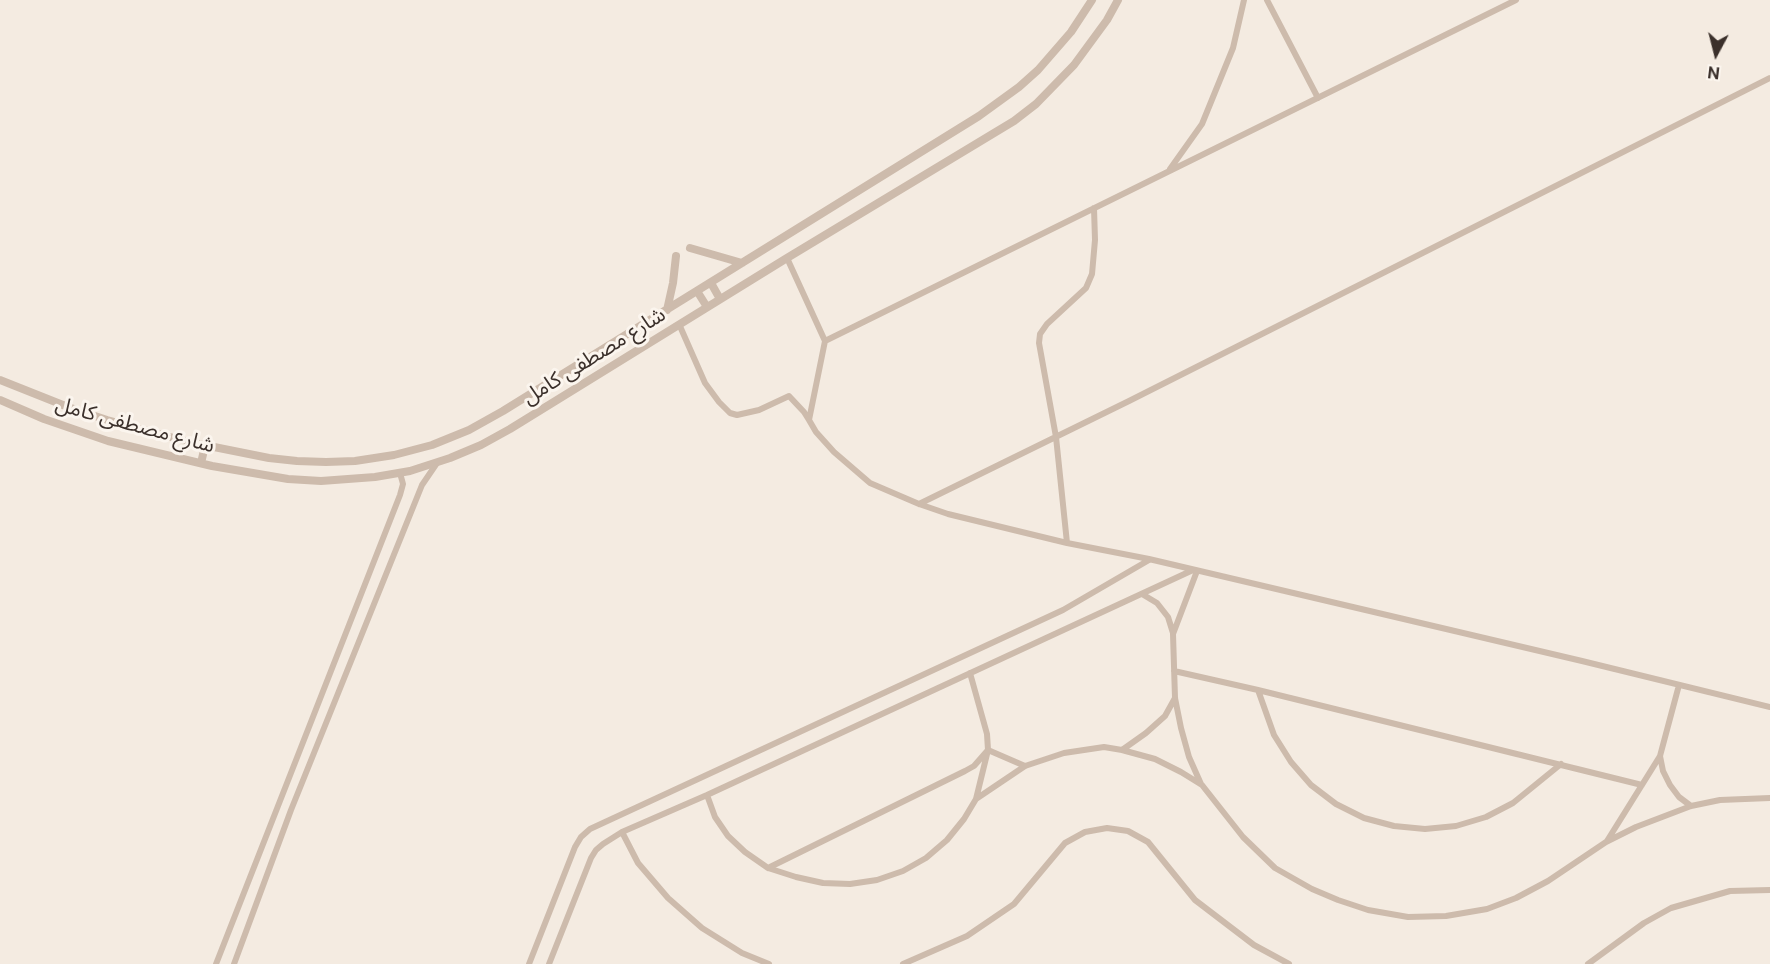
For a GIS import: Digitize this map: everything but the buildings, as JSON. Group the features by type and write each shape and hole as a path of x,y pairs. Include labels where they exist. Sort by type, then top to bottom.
{"street":[{"name":"شارع مصطفى كامل","path":"0,380 68,408 147,432 269,458 297,461 355,461 394,455 432,445 469,430 503,411 999,102 1019,87 1055,52 1092,0"},
{"name":"شارع مصطفى كامل","path":"0,400 86,434 201,463 288,479 355,480 400,473 437,463 491,440 991,135 1029,109 1056,85 1074,65 1107,20 1118,0"},
{"path":"1168,172 1203,124 1233,48 1244,0"},
{"path":"1267,0 1318,98"},
{"path":"825,341 1516,0"},
{"path":"919,504 1770,78"},
{"path":"1067,543 1056,437 1039,343 1040,334 1047,324 1086,288 1092,274 1095,240 1094,208"},
{"path":"690,248 742,263"},
{"path":"667,310 676,256"},
{"path":"787,258 825,341 809,420"},
{"path":"711,283 720,299"},
{"path":"697,291 707,307"},
{"path":"679,324 705,383 730,413 737,415 759,410 789,396 834,452 870,483 919,504 948,514 1067,543 1195,570 1770,708"},
{"path":"201,463 205,446"},
{"path":"234,964 291,810 419,493 425,479 437,463"},
{"path":"216,964 400,495 403,484 400,473"},
{"path":"529,964 575,847 590,829 1063,610 1149,560"},
{"path":"549,964 591,858 603,844 622,832 1195,570"},
{"path":"1173,634 1195,570"},
{"path":"1142,594 1157,603 1168,617 1173,634 1175,698 1184,738 1202,785 1243,837 1275,868 1312,889 1368,910 1408,917 1446,916 1487,909 1516,898 1548,881 1606,842 1636,827 1691,806 1720,800 1770,798"},
{"path":"1174,671 1642,784"},
{"path":"707,795 715,817 728,836 745,852 768,868 823,883 850,884 877,880 903,871 926,858 947,840 976,800 988,750 987,734 970,673"},
{"path":"1606,842 1660,756 1679,685"},
{"path":"1258,690 1274,735 1290,762 1311,785 1336,804 1364,818 1394,826 1425,829 1456,826 1486,817 1513,803 1561,764"},
{"path":"1122,750 1165,716 1175,698"},
{"path":"976,800 1025,766 1064,753 1104,747 1155,759 1202,785"},
{"path":"988,750 1025,766"},
{"path":"768,868 965,771 974,766 988,750"},
{"path":"1660,756 1663,771 1670,785 1679,797 1691,806"},
{"path":"903,964 967,936 1014,904 1065,843 1084,832 1107,828 1128,831 1148,842 1195,900 1254,945 1289,964"},
{"path":"622,832 638,863 668,898 702,928 742,953 769,964"},
{"path":"1588,964 1644,923 1671,908 1730,891 1770,890"}]}
